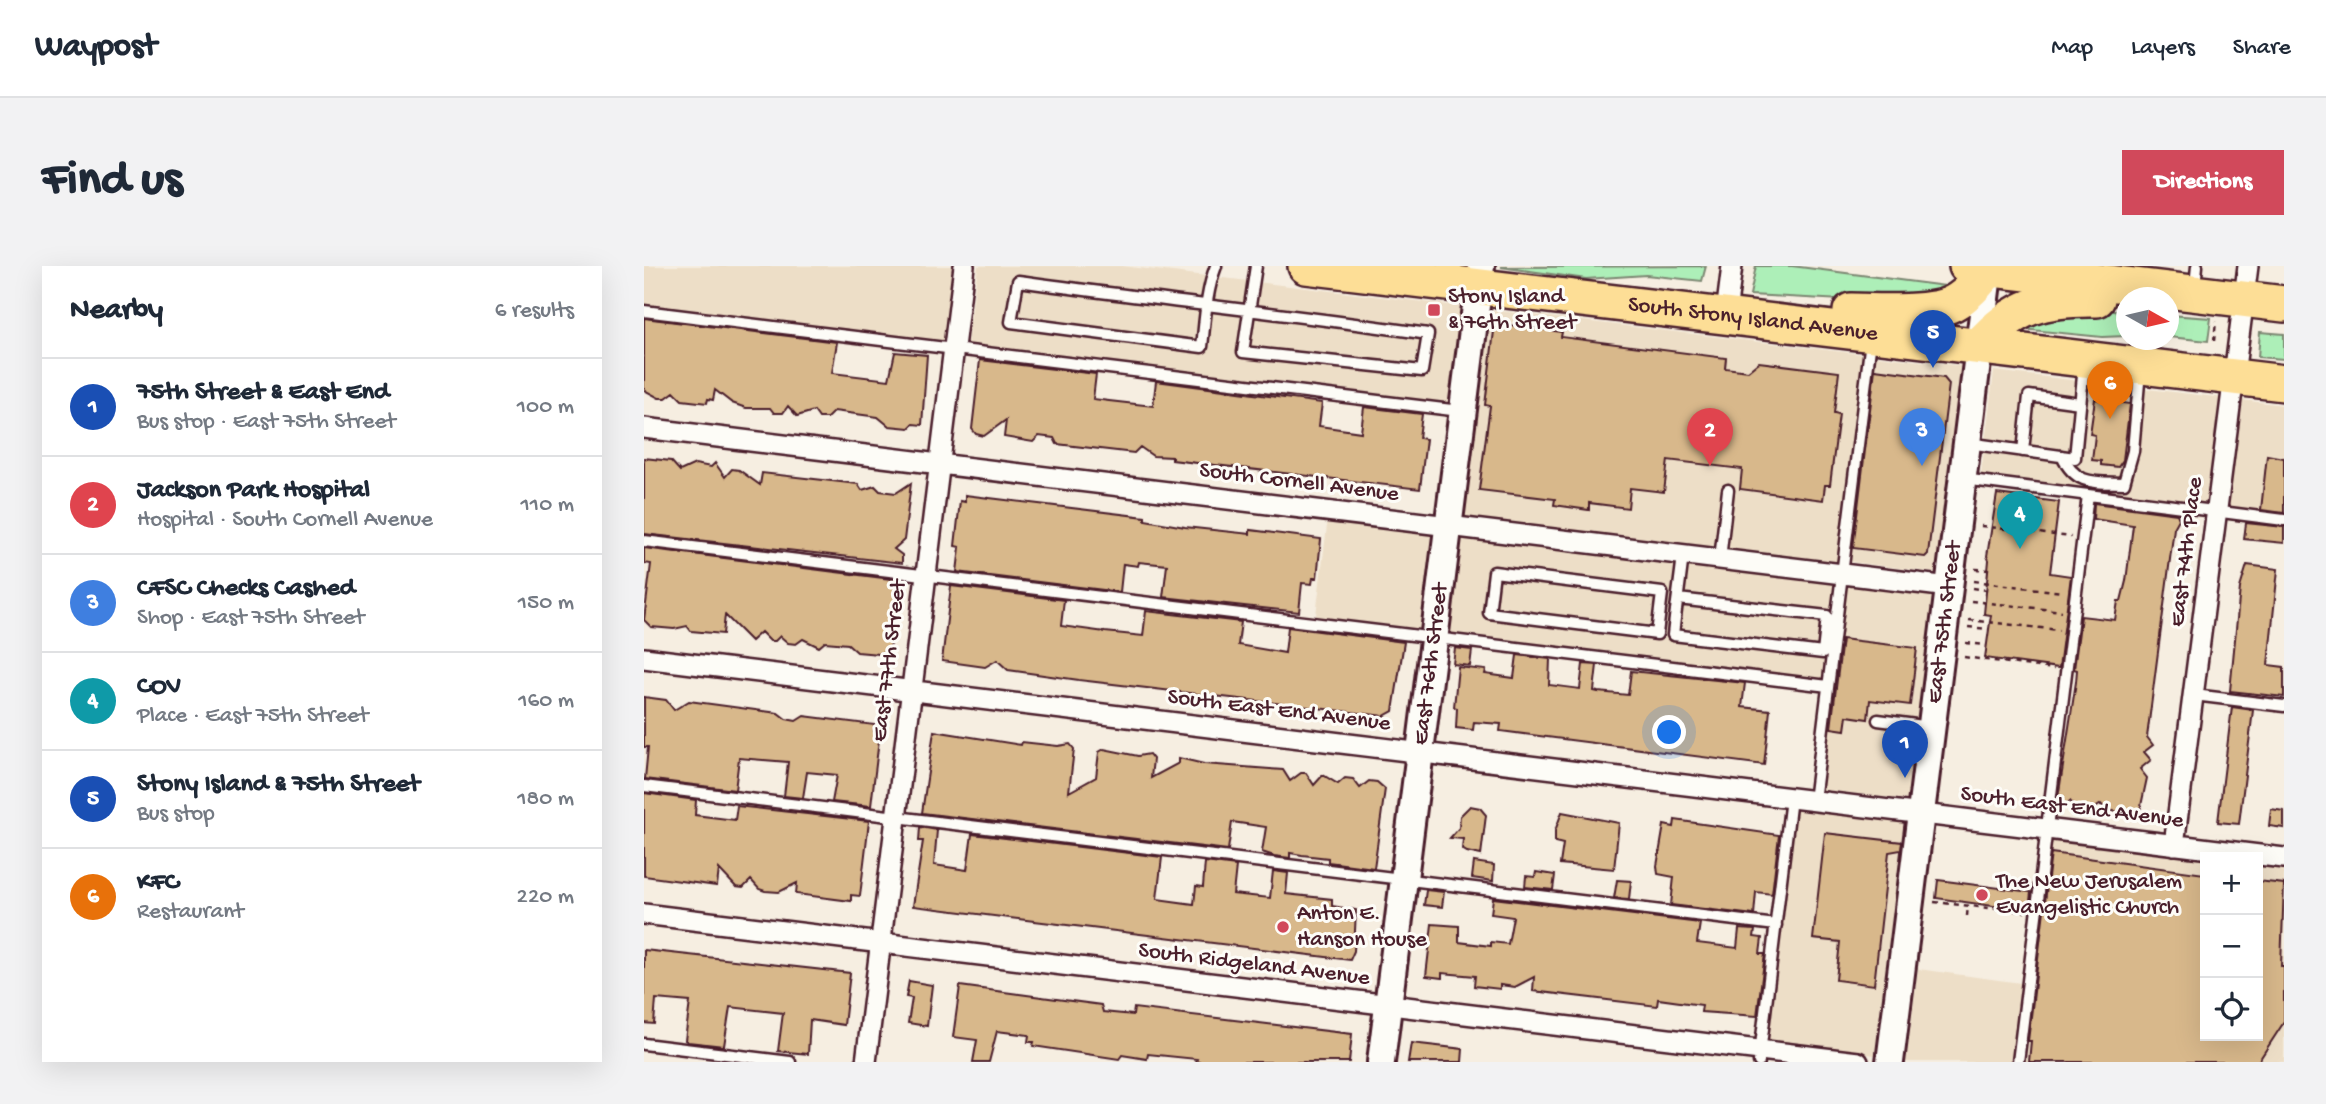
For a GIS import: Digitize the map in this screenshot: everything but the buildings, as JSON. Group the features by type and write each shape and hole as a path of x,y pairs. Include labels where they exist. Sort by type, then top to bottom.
{"highway":[{"name":"South Stony Island Avenue","path":"1310,266 1483,273 1726,314 2284,383"},
{"path":"1825,327 1843,311 1897,312 1948,306 1981,280 1982,267 2220,288 2284,304"},
{"path":"1979,346 2011,315 2057,298 2106,299 2121,281"}],"main road":[{"name":"East 75th Street","path":"1890,1062 1931,727 1967,589 1963,478 1979,346 1982,267"},
{"name":"East 76th Street","path":"1381,1062 1448,526 1483,273"}],"street":[{"name":"East 77th Street","path":"866,1062 964,266"},
{"path":"1726,314 1732,266"},
{"name":"East 74th Place","path":"2175,845 2234,377 2220,288"},
{"name":"South Cornell Avenue","path":"644,428 1967,589"},
{"name":"South East End Avenue","path":"644,659 2284,858"},
{"name":"South Ridgeland Avenue","path":"644,914 1760,1056 1858,1062"}],"lane":[{"path":"1216,266 1209,285 1207,306 1202,347 1011,322 1018,281 1207,306 1250,311 1428,334 1422,371 1243,352 1250,311 1256,266"},
{"path":"644,311 1463,412"},
{"path":"1684,555 1673,635 1823,653 1842,574 1872,333"},
{"path":"1967,443 2075,458 2085,359"},
{"path":"2063,456 2070,472 2085,481 2124,484 2133,451 2141,366"},
{"path":"2023,451 2029,396 2080,403"},
{"path":"1963,478 2284,520"},
{"path":"1720,559 1728,490"},
{"path":"2018,1062 2088,495"},
{"path":"644,541 1829,686"},
{"path":"1494,572 1662,593 1660,611 1657,634 1489,613 1494,572"},
{"path":"1678,599 1832,617"},
{"path":"1660,611 1676,613"},
{"path":"1814,801 1829,686 1832,617"},
{"path":"2194,695 2284,706"},
{"path":"1878,720 1931,727"},
{"path":"644,786 1776,925"},
{"path":"1760,1056 1791,798"},
{"path":"644,1044 790,1062"}],"path":[{"path":"2214,341 2220,288"},
{"path":"2024,538 2026,523"},
{"path":"1981,526 2083,538"},
{"path":"1975,569 1990,570"},
{"path":"1967,589 1987,590"},
{"path":"1967,589 2076,594"},
{"path":"1967,589 2074,613"},
{"path":"1969,620 2072,632"},
{"path":"1968,627 1989,629"},
{"path":"1966,643 1987,645"},
{"path":"1964,657 2067,670"},
{"path":"1934,902 2037,913"},
{"path":"1967,916 1968,905"}],"shaded area":[{"path":"644,266 956,266 946,348 644,311"},
{"path":"978,266 1122,266 1962,366 1937,573 1844,561 1841,580 1934,593 1908,800 1816,789 1828,687 1315,623 1328,518 1461,535 1476,414 966,350"},
{"path":"1994,371 2284,405 2284,519 1980,481"},
{"path":"1790,807 1904,820 1875,1055 1762,1040"},
{"path":"2046,839 2200,857 2200,1041 2263,1041 2263,865 2284,867 2284,1062 1906,1062 1918,969 2028,984"}],"green space":[{"path":"1706,266 1702,281 1646,275 1586,279 1501,267"},
{"path":"1756,266 1792,266 1953,287 1897,303 1750,295"},
{"path":"2073,308 2116,311 2116,336 2011,328"},
{"path":"2179,316 2211,318 2208,341 2179,338"},
{"path":"2260,332 2284,334 2284,359 2258,357"}],"place":[{"name":"Stony Island & 76th Street","path":"1434,310"},
{"name":"Stony Island & 75th Street","path":"1933,368"},
{"name":"KFC","path":"2110,419"},
{"name":"Jackson Park Hospital","path":"1710,466"},
{"name":"CFSC Checks Cashed","path":"1922,466"},
{"name":"COV","path":"2020,549"},
{"name":"75th Street & East End","path":"1905,778"},
{"name":"The New Jerusalem Evangelistic Church","path":"1982,895"},
{"name":"Anton E. Hanson House","path":"1283,927"}]}
